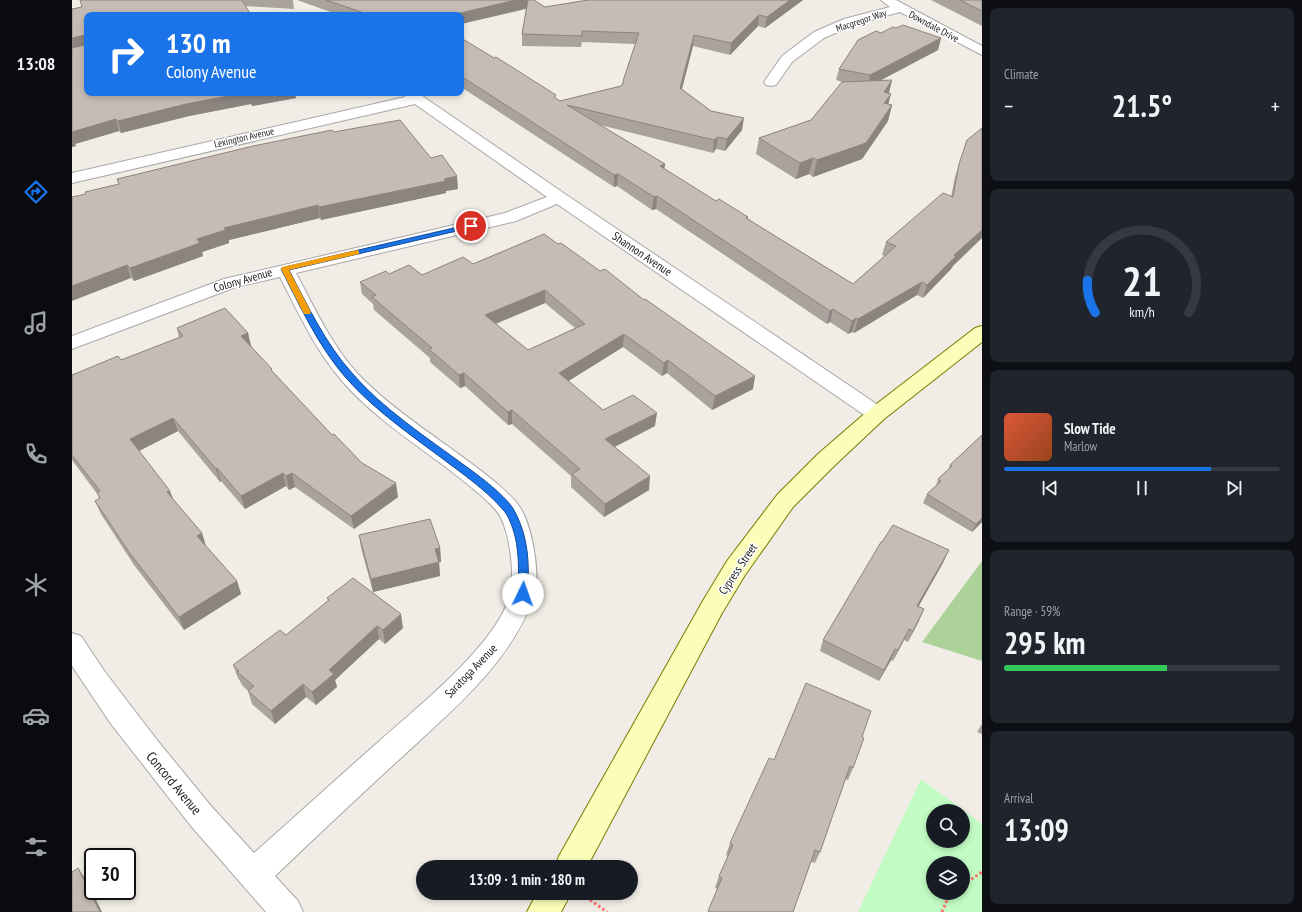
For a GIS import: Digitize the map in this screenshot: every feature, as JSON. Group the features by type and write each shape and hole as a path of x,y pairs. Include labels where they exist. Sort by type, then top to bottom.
{"street":[{"name":"Downdale Drive","path":"887,0 982,51"},
{"name":"Macgregor Way","path":"771,82 787,59 819,35 849,22 900,8"},
{"name":"Lexington Avenue","path":"72,178 413,96"},
{"name":"Shannon Avenue","path":"413,96 559,198 877,414"},
{"name":"Colony Avenue","path":"72,343 208,290 250,277 510,217 559,198"},
{"name":"Saratoga Avenue","path":"253,875 448,696 495,647 511,622 523,594 524,569 522,544 511,512 486,487 402,423 370,397 349,376 318,332 285,269"},
{"name":"Cypress Street","path":"574,860 655,715 698,633 736,568 785,501 826,460 877,414 982,332"},
{"name":"Concord Avenue","path":"72,644 132,731 164,772 287,912"},
{"path":"543,912 551,900"}],"path":[{"path":"970,880 982,872"},
{"path":"590,900 606,912"},
{"path":"942,912 946,900"}],"green space":[{"path":"982,561 982,661 922,642"},
{"path":"921,779 955,804 926,804 926,848 970,848 970,815 982,824 982,912 858,912"}],"building":[{"path":"80,0 242,0 249,12 84,12 84,35 72,38 72,9 82,7"},
{"path":"326,0 516,0 464,12 361,12"},
{"path":"528,0 534,0 545,7 588,0 790,0 767,17 759,15 731,43 694,35 680,88 711,111 744,118 727,139 718,137 714,140 567,105 665,164 660,166 716,201 719,199 748,217 746,218 853,284 896,246 886,242 943,193 953,197 959,164 967,140 982,128 982,230 954,255 956,256 927,285 922,282 852,321 833,309 830,311 657,196 654,197 618,174 614,175 464,78 464,40 494,58 496,57 556,95 554,97 560,101 621,86 624,82 623,81 639,33 582,31 582,36 522,34"},
{"path":"960,0 982,0 982,11"},
{"path":"903,25 941,38 870,75 839,69 858,40 876,31 881,33 893,27 896,28"},
{"path":"84,45 84,96 228,96 186,104 118,121 116,119 72,132 72,48"},
{"path":"892,80 884,92 891,94 884,103 892,105 866,143 817,160 813,158 800,163 759,138 811,120 842,82"},
{"path":"400,120 431,158 442,155 457,176 444,179 446,181 319,207 318,205 224,228 226,230 197,239 200,243 130,268 127,265 72,286 72,197 86,194 85,192 119,184 117,179 253,146 332,130 334,132"},
{"path":"544,234 558,244 561,243 600,271 605,269 644,300 645,299 755,376 715,396 668,360 664,363 624,334 559,373 603,410 633,395 657,413 605,439 650,476 605,504 572,474 580,469 512,410 508,412 464,373 459,375 429,349 432,348 372,297 376,295 360,282 386,271 389,274 409,265 422,275 463,257 473,264","holes":["545,290 585,324 528,350 485,315"]},
{"path":"225,308 248,333 241,336 332,435 334,434 362,463 396,483 351,516 292,473 286,476 283,473 241,496 173,418 130,439 170,491 167,492 202,533 197,536 237,581 179,617 129,552 95,501 100,498 97,492 100,491 72,455 72,375 118,356 121,360 183,336 177,328"},
{"path":"982,435 982,518 976,524 927,494 941,481 938,479 952,466 950,465"},
{"path":"430,519 440,548 435,549 439,562 371,579 359,535"},
{"path":"893,525 949,550 917,606 924,609 913,631 909,629 898,650 895,649 884,670 823,640 881,542"},
{"path":"353,578 401,614 383,630 377,626 329,670 334,674 312,692 303,684 271,711 248,691 254,686 237,672 239,671 233,665 280,630 286,635 329,600 327,598"},
{"path":"806,683 871,711 862,737 864,738 853,768 850,766 820,852 815,850 793,912 710,912 708,911 722,878 719,876 733,845 730,843 769,758 774,760"},
{"path":"78,868 84,880 84,900 94,900 100,912 72,912 72,872"}],"slow traffic":[{"path":"307,312 285,269 357,252"}],"route":[{"path":"471,226 285,269 318,332 349,376 370,397 402,423 486,487 511,512 522,544 524,569 523,594"}]}
